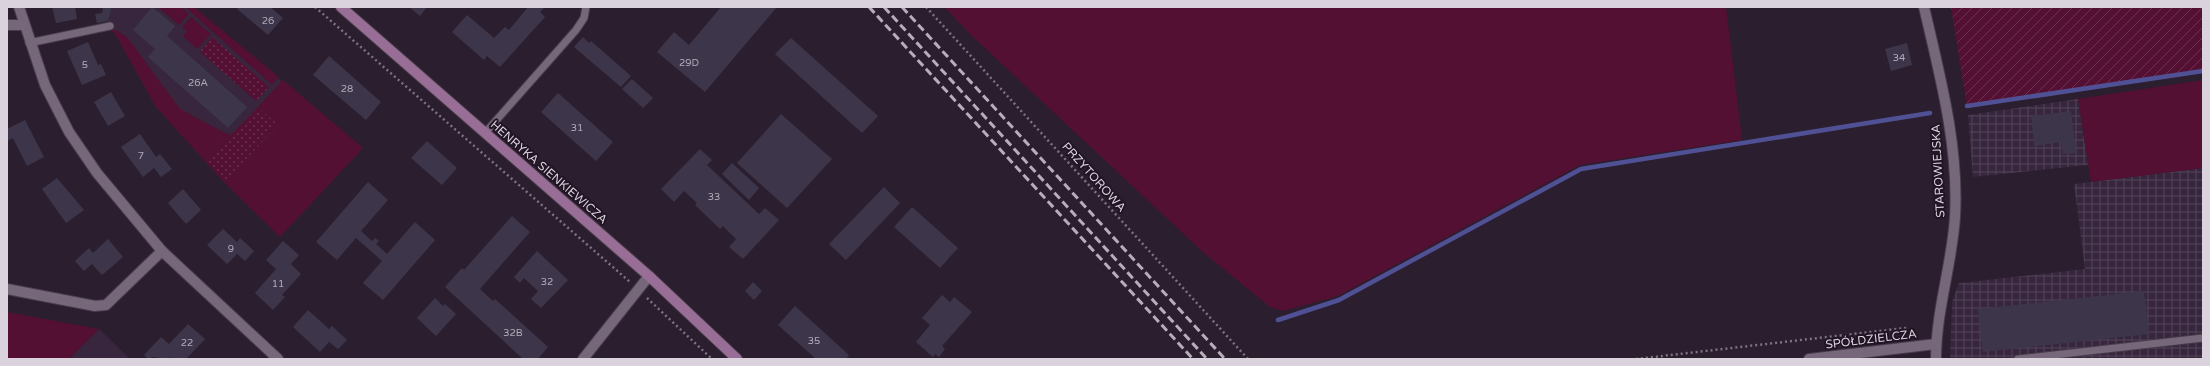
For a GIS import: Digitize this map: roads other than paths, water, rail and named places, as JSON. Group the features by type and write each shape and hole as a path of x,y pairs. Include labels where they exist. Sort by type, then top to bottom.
{"street":[{"path":"18,7 45,85 69,132 97,173 162,251 278,359"},
{"name":"HENRYKA SIENKIEWICZA","path":"341,7 649,276 737,359"},
{"name":"STAROWIEJSKA","path":"1924,7 1948,110 1954,180 1953,235 1937,324 1936,359"},
{"path":"7,25 23,25"},
{"path":"7,289 95,306 106,305 162,251"},
{"path":"583,359 649,276"},
{"name":"SPÓŁDZIELCZA","path":"1809,359 1936,344"}],"lane":[{"path":"485,133 576,30 584,18 586,7"},
{"path":"29,42 110,26"},
{"path":"2018,359 2203,338"}],"waterway":[{"path":"1967,106 2203,71"},
{"path":"1278,320 1339,300 1581,169 1930,113"}],"railway":[{"path":"869,7 1193,359"},
{"path":"884,7 1207,359"},
{"path":"902,7 1225,359"}]}
